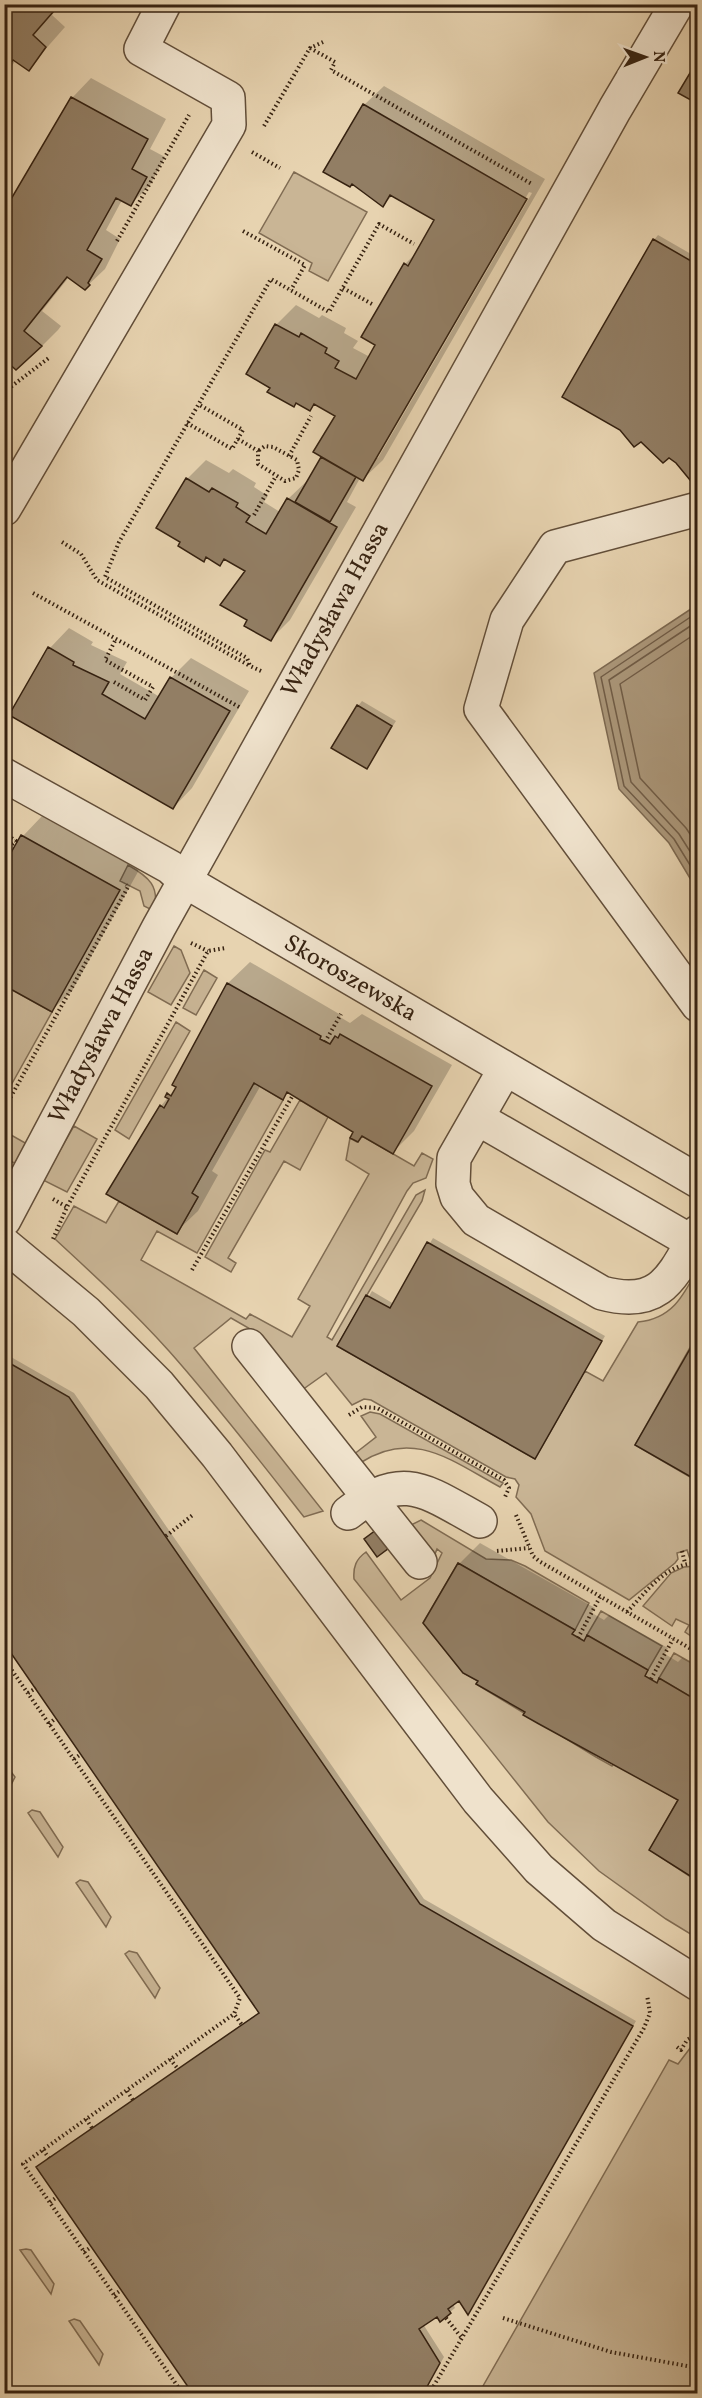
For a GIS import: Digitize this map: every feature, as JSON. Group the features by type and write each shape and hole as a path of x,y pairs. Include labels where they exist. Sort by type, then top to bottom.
{"street":[{"path":"4,509 229,125 228,98 141,49 164,4"},
{"name":"Władysława Hassa","path":"4,1220 185,881 615,109 677,4"},
{"path":"698,509 555,547 507,620 481,709 698,1005"},
{"name":"Skoroszewska","path":"4,775 170,867 185,881 698,1181"},
{"path":"477,1118 695,1237 675,1271 661,1288 650,1295 622,1299 602,1293 476,1220 465,1208 453,1184 454,1158 505,1069"},
{"path":"4,1244 86,1312 159,1385 217,1455 478,1800 539,1869 604,1925 698,1984"},
{"path":"249,1346 358,1505 420,1562"},
{"path":"358,1505 401,1488 415,1487 491,1511"}],"path":[{"path":"262,130 310,48 323,42"},
{"path":"310,48 335,62 331,70 534,184"},
{"path":"250,151 280,168"},
{"path":"62,542 81,554 97,580 253,667 247,658 105,577 119,542 271,279 329,312 380,224 414,244"},
{"path":"243,231 305,266 291,290"},
{"path":"343,288 372,304"},
{"path":"4,392 51,357"},
{"path":"187,423 232,449 238,439 243,430 198,404"},
{"path":"289,456 311,416"},
{"path":"238,439 258,451"},
{"path":"265,446 273,447 297,460 299,470 296,478 285,481 258,464 258,451 265,446"},
{"path":"254,515 276,476"},
{"path":"33,593 234,704"},
{"path":"114,682 145,700 153,687 105,660 116,639"},
{"path":"4,832 16,841 11,845 4,842"},
{"path":"4,1109 128,887"},
{"path":"182,939 208,951 229,947"},
{"path":"51,1243 67,1207 208,951"},
{"path":"325,1042 343,1011 352,1016"},
{"path":"192,1270 294,1095"},
{"path":"344,1420 362,1407 377,1408 504,1480 509,1488 491,1511"},
{"path":"511,1508 533,1556 698,1653"},
{"path":"166,1536 194,1514"},
{"path":"682,1551 685,1563"},
{"path":"627,1612 668,1570 685,1563 698,1563"},
{"path":"578,1638 600,1597"},
{"path":"651,1679 673,1639"},
{"path":"4,1659 240,1998 234,2014 23,2164 183,2394"},
{"path":"28,1693 36,1688"},
{"path":"49,1724 56,1718"},
{"path":"74,1759 81,1754"},
{"path":"92,1785 99,1780"},
{"path":"145,1860 151,1856"},
{"path":"185,1918 191,1914"},
{"path":"208,1951 213,1946"},
{"path":"429,2394 481,2297 646,2029 650,2006 649,1999 642,1990"},
{"path":"234,2014 242,2025"},
{"path":"677,2047 681,2050 687,2040 698,2033"},
{"path":"170,2059 178,2069"},
{"path":"127,2091 133,2100"},
{"path":"86,2119 92,2128"},
{"path":"43,2150 49,2158"},
{"path":"50,2202 57,2197"},
{"path":"84,2252 91,2247"},
{"path":"114,2295 121,2290"},
{"path":"446,2318 461,2337"},
{"path":"503,2318 611,2352 698,2368"},
{"path":"177,2385 183,2380"}],"shaded area":[{"path":"294,172 367,212 328,281 309,271 312,263 259,233"},
{"path":"128,865 151,883 155,895 154,911 144,906 140,891 120,881"},
{"path":"174,946 181,950 190,973 171,1005 148,992"},
{"path":"204,970 217,978 196,1015 183,1008"},
{"path":"7,987 52,1012 5,1096 4,991"},
{"path":"176,1022 190,1031 129,1139 115,1130"},
{"path":"254,1083 283,1100 197,1253 157,1231 141,1260 246,1319 250,1314 292,1337 310,1306 298,1299 369,1174 346,1160 350,1138 357,1142 362,1136 414,1166 422,1153 433,1159 426,1178 413,1183 407,1191 327,1337 332,1340 416,1195 425,1190 422,1201 337,1346 535,1459 585,1371 603,1381 638,1322 659,1316 675,1305 697,1270 697,1335 635,1445 697,1481 697,1559 690,1559 687,1550 677,1553 678,1559 675,1563 629,1600 545,1551 531,1514 516,1497 519,1485 515,1479 506,1477 371,1400 364,1399 352,1405 326,1373 302,1390 257,1333 231,1318 194,1348 323,1511 304,1517 221,1412 169,1351 127,1307 55,1239 74,1206 106,1223 119,1201 177,1234 198,1197 192,1193"},
{"path":"300,1100 328,1117 300,1170 284,1161 228,1258 236,1263 231,1272 205,1257 265,1150 270,1152"},
{"path":"74,1126 97,1139 67,1192 43,1180"},
{"path":"4,1131 27,1144 16,1164 5,1158"},
{"path":"370,1412 380,1414 503,1483 500,1487 449,1459 415,1448 397,1448 379,1453 360,1463 353,1455 376,1437 361,1416"},
{"path":"421,1520 486,1559 511,1560 589,1603 575,1630 458,1563 423,1623 463,1673 478,1681 476,1684 596,1757 612,1766 614,1763 678,1800 650,1850 697,1881 697,1938 666,1919 599,1871 548,1822 354,1579 356,1564 366,1552 401,1600 430,1578 442,1553 437,1549 435,1554 411,1525"},
{"path":"698,1566 697,1640 685,1632 689,1625 676,1619 672,1626 643,1606 671,1573 684,1567"},
{"path":"601,1611 662,1646 648,1670 587,1635"},
{"path":"674,1653 697,1666 697,1700 693,1698 696,1689 691,1697 659,1678"},
{"path":"4,1762 15,1777 10,1787 5,1779"},
{"path":"32,1810 40,1812 63,1847 58,1857 28,1813"},
{"path":"80,1880 88,1882 111,1917 106,1927 76,1883"},
{"path":"129,1951 137,1953 160,1988 155,1998 125,1954"},
{"path":"697,2039 697,2393 479,2393 669,2060 678,2064"},
{"path":"20,2250 31,2250 54,2284 51,2294"},
{"path":"74,2319 80,2321 103,2354 99,2365 69,2321"}],"water":[{"path":"697,605 697,890 669,843 619,789 594,673"}],"building":[{"path":"4,4 60,4 33,35 46,47 29,71 13,60 4,71"},
{"path":"693,68 698,70 698,104 678,93"},
{"path":"71,97 148,139 132,169 147,177 131,206 116,198 87,250 102,259 88,283 90,285 85,290 67,277 24,331 42,346 16,370 4,359 4,211"},
{"path":"363,104 527,199 363,481 313,452 335,416 314,404 310,411 296,403 294,407 267,392 270,388 246,374 275,324 299,337 301,333 327,348 325,353 339,361 335,368 356,379 375,345 361,337 404,263 408,266 434,220 390,195 383,207 352,184 350,187 323,172"},
{"path":"653,239 698,265 698,475 690,480 669,458 663,463 641,442 634,447 620,430 562,397"},
{"path":"321,457 356,477 330,522 295,502"},
{"path":"186,478 209,492 212,488 238,503 236,507 250,516 246,522 266,534 287,498 337,527 271,641 244,626 247,620 220,605 245,571 224,559 220,566 206,557 204,562 178,546 180,542 156,528"},
{"path":"48,647 74,662 73,665 109,682 102,694 145,719 170,677 230,711 173,809 9,715"},
{"path":"357,705 392,726 367,769 331,748"},
{"path":"21,835 120,890 52,1012 7,987 4,991 4,865"},
{"path":"227,983 321,1036 320,1039 330,1044 335,1036 338,1038 340,1034 432,1086 393,1154 362,1136 358,1142 350,1138 353,1132 287,1092 283,1100 254,1083 192,1193 198,1197 177,1234 106,1194 160,1105 164,1108 169,1099 165,1097 167,1093 171,1096 176,1087 172,1085"},
{"path":"427,1242 602,1341 535,1459 337,1346 366,1295 390,1308"},
{"path":"698,1335 698,1481 635,1445"},
{"path":"4,1360 69,1397 420,1904 633,2026 468,2315 459,2301 448,2309 451,2313 440,2322 437,2317 419,2329 440,2363 423,2394 193,2394 36,2167 259,2013 4,1643"},
{"path":"376,1530 389,1548 377,1557 364,1539"},
{"path":"458,1563 575,1630 572,1634 584,1641 587,1635 648,1670 645,1676 657,1683 659,1678 691,1697 695,1689 697,1690 693,1698 698,1700 698,1881 649,1850 678,1800 523,1715 525,1712 476,1684 478,1681 463,1673 423,1623"}]}
